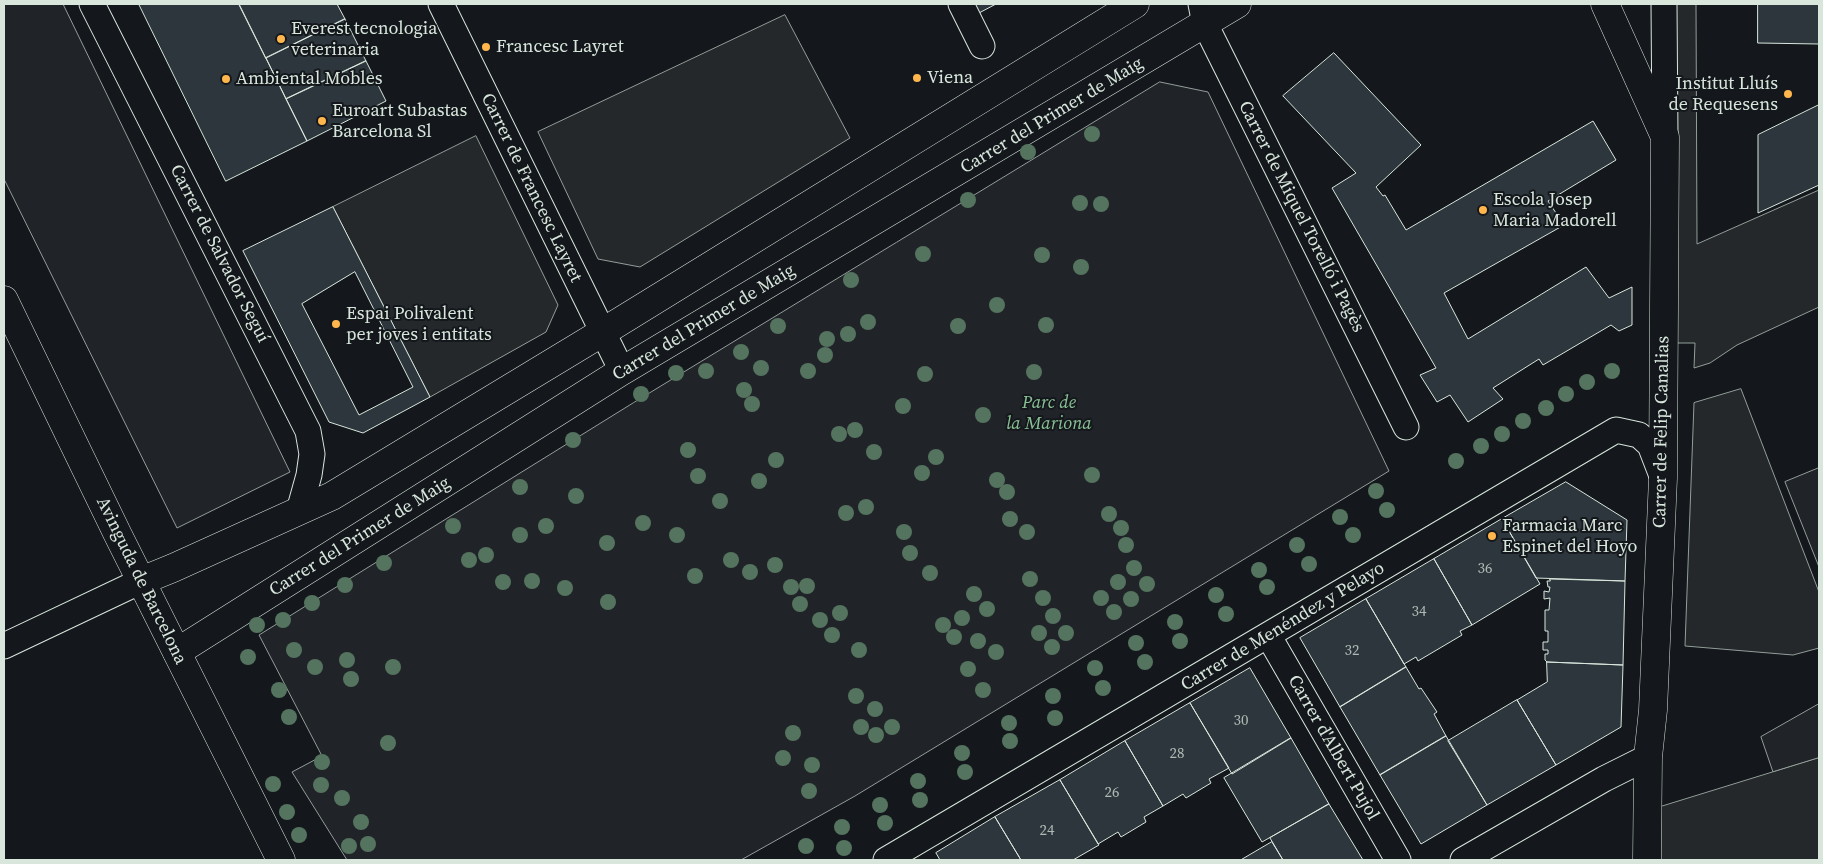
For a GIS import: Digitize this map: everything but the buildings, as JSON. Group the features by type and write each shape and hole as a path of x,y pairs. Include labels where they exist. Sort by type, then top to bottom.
{"street":[{"name":"Carrer de Salvador Seguí","path":"92,4 308,431 312,454 309,475 299,511"},
{"name":"Carrer de Francesc Layret","path":"441,4 622,371"},
{"path":"961,4 982,46"},
{"path":"4,646 141,580 173,568 332,496 603,332 1135,4"},
{"name":"Carrer del Primer de Maig","path":"176,652 622,371 1203,14 1237,4"},
{"path":"1605,4 1665,137"},
{"name":"Carrer de Felip Canalias","path":"1647,860 1648,757 1653,710 1663,478 1666,89 1664,4"},
{"name":"Carrer de Miquel Torelló i Pagès","path":"1203,14 1406,427"},
{"name":"Avinguda de Barcelona","path":"4,300 176,652 281,860"},
{"name":"Carrer de Menéndez y Pelayo","path":"896,858 1268,635 1616,430 1639,435 1650,445 1663,478"},
{"name":"Carrer d'Albert Pujol","path":"1268,635 1398,860"},
{"path":"1463,860 1604,779 1648,757"}],"green space":[{"path":"4,4 63,4 290,472 177,528 4,179"},
{"name":"Parc de la Mariona","path":"1160,82 1208,92 1389,471 855,796 741,860 347,860 292,772 322,756 259,635 633,403"},
{"path":"1819,468 1819,567 1785,482"},
{"path":"1819,704 1819,758 1773,772 1761,737"}],"shaded area":[{"path":"1671,4 1696,4 1697,244 1819,190 1819,307 1737,345 1710,363 1694,368 1695,343 1669,343"},
{"path":"785,15 850,138 640,267 598,259 538,132"},
{"path":"476,136 558,305 546,332 430,397 333,207"},
{"path":"1741,389 1819,592 1819,648 1793,655 1685,646 1694,403"},
{"path":"1819,758 1819,860 1658,860 1657,808"}],"place":[{"name":"Everest tecnologia veterinaria","path":"281,39"},
{"name":"Francesc Layret","path":"486,47"},
{"name":"Viena","path":"917,78"},
{"name":"Ambiental Mobles","path":"226,79"},
{"name":"Institut Lluís de Requesens","path":"1788,94"},
{"name":"Euroart Subastas Barcelona Sl","path":"322,121"},
{"name":"Escola Josep Maria Madorell","path":"1483,210"},
{"name":"Espai Polivalent per joves i entitats","path":"336,324"},
{"name":"Farmacia Marc Espinet del Hoyo","path":"1492,536"}]}
